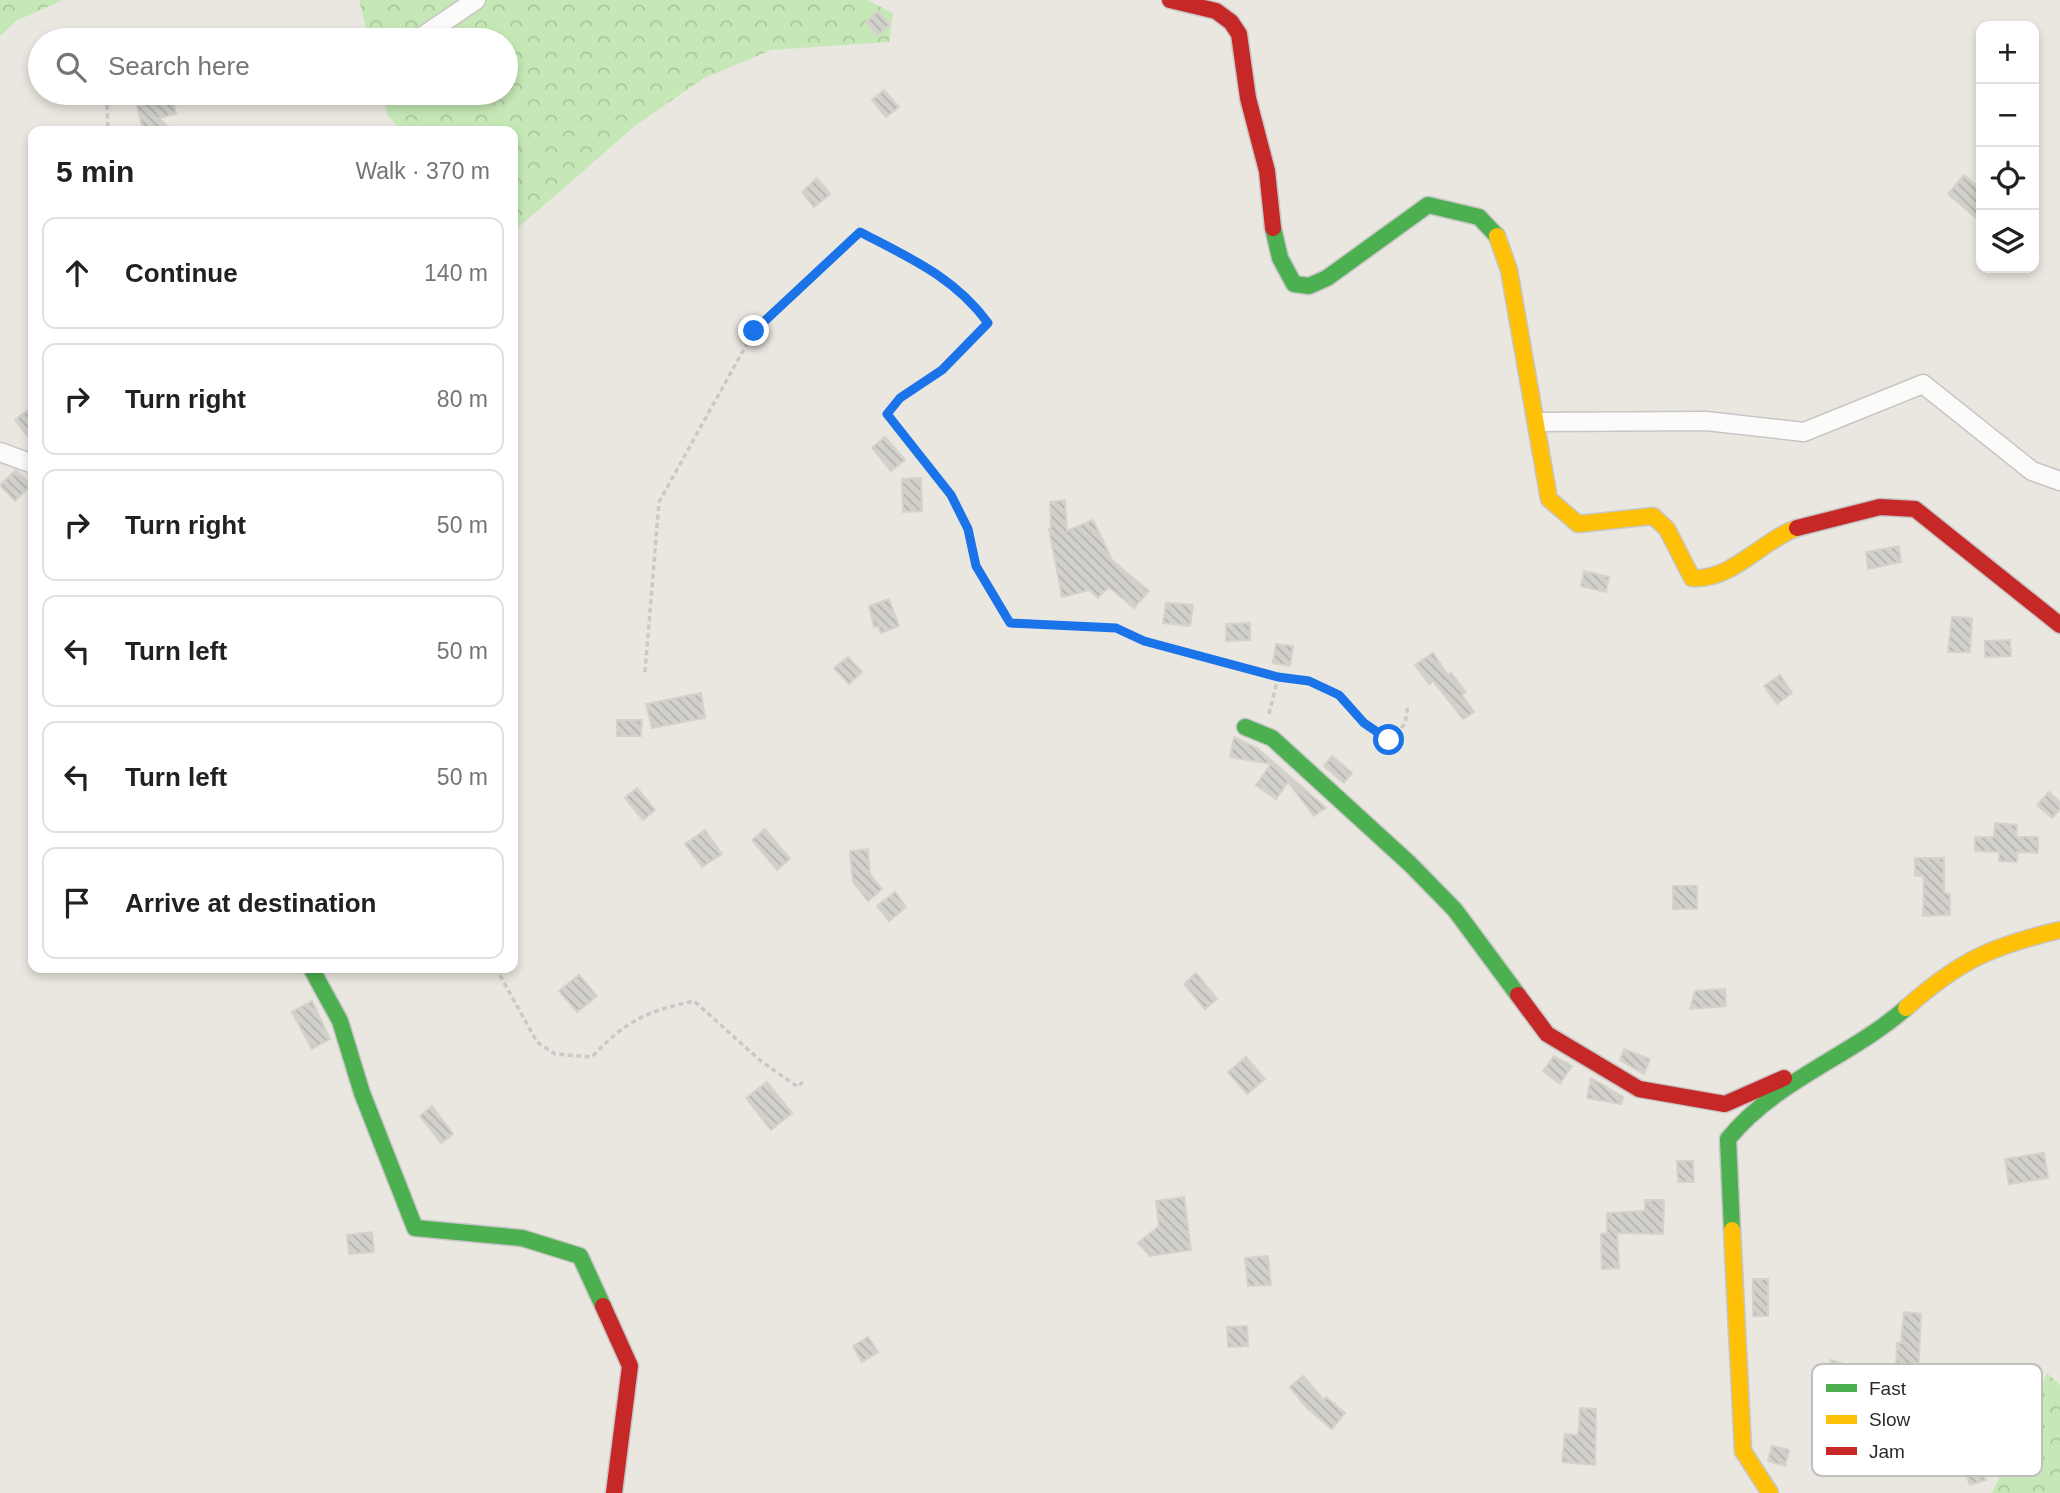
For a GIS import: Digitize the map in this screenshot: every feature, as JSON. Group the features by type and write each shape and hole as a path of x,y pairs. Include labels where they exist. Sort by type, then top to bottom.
{"street":[{"path":"435,28 476,0"},
{"path":"1170,0 1201,4 1223,16 1238,30 1247,89 1266,170 1275,245 1285,272 1294,285 1310,286 1327,278 1428,205 1479,217 1499,237 1509,270 1538,422 1549,499 1577,524 1653,516 1667,529 1692,578 1704,579 1755,555 1792,530 1880,507 1914,509 2060,625"},
{"path":"1538,422 1706,421 1804,432 1923,384 2032,471 2060,481"},
{"path":"0,452 28,462"},
{"path":"1245,727 1264,733 1410,864 1455,911 1547,1034 1639,1089 1725,1104 1824,1062 1871,1036 1969,959 2000,944 2060,930"},
{"path":"314,973 340,1021 362,1093 415,1228 523,1238 580,1256 630,1366 614,1493"},
{"path":"1770,1493 1743,1451 1728,1139 1740,1121 1824,1062"}],"path":[{"path":"100,105 107,126"},
{"path":"645,672 659,502 754,331 860,232 933,271 969,297 988,323 942,370 900,398 887,414 951,495 968,529 976,566 1010,623 1116,628 1144,641 1278,677 1309,681 1339,695 1364,723 1389,740 1405,724 1408,705"},
{"path":"1264,733 1278,677"},
{"path":"499,973 537,1042 555,1055 592,1057 612,1035 652,1010 694,1001 762,1062 798,1087 805,1079"}],"green space":[{"path":"0,0 63,0 16,21 0,36"},
{"path":"359,0 867,0 893,13 889,42 771,50 704,78 635,126 518,228 518,126 397,126 388,116 385,105 518,105 518,28 366,28"},
{"path":"2047,1373 2060,1385 2060,1493 1992,1493 2000,1476 2042,1476 2042,1384"}],"building":[{"path":"878,11 890,25 877,35 866,22"},
{"path":"884,90 899,107 886,117 872,100"},
{"path":"137,105 174,105 176,114 159,118 167,126 142,126"},
{"path":"1964,175 1976,186 1976,218 1948,194"},
{"path":"817,178 830,194 814,207 802,192"},
{"path":"28,410 28,437 15,420"},
{"path":"885,437 905,460 891,471 872,448"},
{"path":"16,470 28,482 28,488 15,501 0,485"},
{"path":"921,478 922,511 903,512 902,479"},
{"path":"1065,500 1067,531 1093,520 1112,560 1149,591 1134,608 1109,587 1098,598 1090,590 1062,597 1049,529 1050,502"},
{"path":"1899,546 1901,562 1868,569 1866,552"},
{"path":"1584,571 1609,577 1606,592 1581,586"},
{"path":"889,599 899,626 881,633 878,626 874,627 869,606"},
{"path":"1166,603 1193,605 1190,626 1163,623"},
{"path":"1952,617 1972,618 1970,652 1948,652"},
{"path":"1250,623 1250,640 1226,641 1226,624"},
{"path":"2010,640 2011,656 1985,657 1985,641"},
{"path":"1276,644 1293,646 1290,666 1273,663"},
{"path":"1433,653 1448,675 1451,673 1466,692 1462,695 1474,712 1463,719 1433,681 1429,684 1415,665"},
{"path":"848,657 862,672 849,684 834,668"},
{"path":"1780,675 1792,693 1777,704 1764,686"},
{"path":"701,693 705,718 652,728 646,704"},
{"path":"617,720 642,720 641,736 617,736"},
{"path":"1234,737 1257,748 1326,808 1314,816 1288,782 1276,799 1256,785 1271,764 1230,757"},
{"path":"1332,756 1352,773 1344,783 1324,766"},
{"path":"637,788 655,810 643,820 625,798"},
{"path":"2049,792 2060,802 2060,809 2052,818 2037,805"},
{"path":"1995,823 2017,825 2016,837 2038,837 2038,853 2017,852 2017,862 1999,861 1999,852 1975,851 1975,837 1994,837"},
{"path":"765,829 790,859 777,870 752,840"},
{"path":"705,830 722,854 702,867 685,844"},
{"path":"868,849 870,874 882,889 868,901 853,882 850,851"},
{"path":"1915,858 1944,858 1944,893 1950,894 1950,915 1923,916 1924,876 1915,876"},
{"path":"1673,886 1697,886 1697,909 1673,909"},
{"path":"895,892 906,907 889,921 877,906"},
{"path":"1196,973 1217,999 1205,1009 1184,984"},
{"path":"579,975 597,996 577,1012 559,991"},
{"path":"1725,989 1726,1006 1690,1009 1695,991"},
{"path":"312,1001 330,1039 312,1049 292,1012"},
{"path":"1624,1049 1650,1059 1644,1074 1620,1060"},
{"path":"1554,1056 1572,1066 1560,1084 1543,1071"},
{"path":"1246,1057 1265,1079 1247,1094 1228,1072"},
{"path":"1591,1078 1623,1097 1621,1104 1587,1098"},
{"path":"767,1082 792,1113 771,1130 746,1098"},
{"path":"432,1106 453,1134 441,1143 420,1116"},
{"path":"2044,1153 2048,1178 2009,1184 2005,1159"},
{"path":"1677,1161 1693,1161 1694,1182 1678,1182"},
{"path":"1184,1197 1191,1250 1150,1256 1138,1243 1159,1226 1156,1201"},
{"path":"1645,1200 1664,1200 1663,1234 1617,1233 1619,1268 1602,1269 1601,1234 1610,1233 1607,1233 1607,1213 1645,1211"},
{"path":"372,1232 374,1252 349,1254 347,1235"},
{"path":"1268,1256 1271,1285 1248,1286 1245,1258"},
{"path":"1753,1279 1768,1279 1768,1316 1753,1316"},
{"path":"1904,1312 1921,1314 1919,1364 1896,1364 1897,1343 1901,1343"},
{"path":"1247,1326 1248,1346 1228,1347 1227,1327"},
{"path":"868,1337 878,1352 862,1362 853,1346"},
{"path":"1303,1376 1324,1400 1326,1397 1345,1413 1332,1429 1307,1408 1290,1387"},
{"path":"1580,1408 1596,1409 1595,1465 1562,1462 1565,1434 1578,1435"},
{"path":"1772,1446 1789,1450 1785,1466 1768,1461"},
{"path":"1967,1476 1985,1476 1986,1480 1970,1485"}],"traffic: fast":[{"path":"1273,228 1280,258 1294,284 1309,286 1327,278 1428,205 1479,217 1497,236"},
{"path":"1245,727 1272,738 1410,864 1455,910 1518,995"},
{"path":"314,973 340,1021 362,1093 415,1228 522,1238 580,1256 603,1306"},
{"path":"1732,1230 1728,1139 1747,1118 1768,1101 1861,1041 1906,1008"}],"traffic: slow":[{"path":"1497,236 1509,270 1549,499 1578,524 1653,516 1667,529 1692,578 1707,577 1734,567 1771,541 1797,528"},
{"path":"1906,1008 1943,978 1977,957 2014,942 2060,930"},
{"path":"1732,1230 1743,1451 1770,1493"}],"traffic: jam":[{"path":"1170,0 1216,11 1231,22 1239,34 1248,98 1267,171 1273,228"},
{"path":"1797,528 1880,507 1915,509 2060,625"},
{"path":"1518,995 1547,1034 1639,1089 1725,1104 1784,1078"},
{"path":"603,1306 630,1366 614,1493"}],"route":[{"path":"754,331 860,232 933,271 969,297 988,323 942,370 900,398 887,414 951,495 968,529 976,566 1010,623 1116,628 1144,641 1278,677 1309,681 1339,695 1364,723 1389,740"}]}
